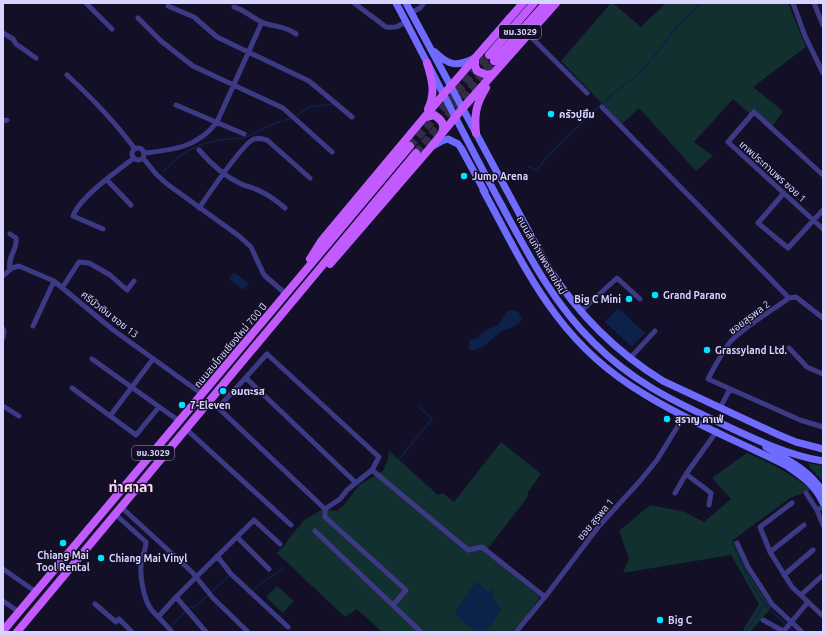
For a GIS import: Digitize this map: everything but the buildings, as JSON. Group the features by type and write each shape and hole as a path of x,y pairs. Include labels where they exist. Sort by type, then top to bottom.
{"main road":[{"name":"ถนนสันกำแพงสายใหม่","path":"396,3 455,118 544,282 562,308 584,333 635,378 671,400 778,448 823,462"},
{"name":"ถนนสันกำแพงสายใหม่","path":"406,3 548,267 580,312 605,337 630,358 663,381 779,435 807,446 823,448"},
{"path":"303,274 322,240 426,117 443,94 523,3"},
{"name":"ชม.3029","path":"534,3 492,58 546,3"},
{"path":"310,281 326,268 344,249 442,135 462,109 556,3"},
{"path":"429,46 445,61 454,64 462,64 476,58"},
{"path":"476,58 475,66 477,71 487,76 494,73"},
{"path":"426,117 433,97 432,80 427,63"},
{"path":"476,133 475,123 477,106 480,97 494,73"},
{"path":"426,117 434,115 441,120 444,127 442,135"},
{"path":"431,147 448,139 458,144 530,276 550,306 579,342 606,367 643,394 787,466 803,477 813,487 823,503"},
{"name":"ถนนสมโภชเชียงใหม่ 700 ปี","path":"3,631 410,146"},
{"name":"ถนนสมโภชเชียงใหม่ 700 ปี","path":"17,632 416,153"},
{"path":"484,190 512,225"},
{"path":"544,282 550,306"},
{"path":"606,367 635,378"},
{"path":"671,400 681,414"},
{"path":"742,433 798,465 811,477 823,492"}],"street":[{"path":"86,3 112,29"},
{"path":"354,3 386,27 400,27 406,21"},
{"path":"412,12 420,8 424,3"},
{"path":"793,3 805,36 823,72"},
{"path":"814,3 823,25"},
{"path":"168,6 194,17 217,37 309,81 352,117"},
{"path":"234,7 241,9 262,22 290,29 296,34"},
{"path":"138,18 161,41 193,66 288,112 332,152"},
{"path":"134,158 139,160 144,156 192,143 209,133 217,122 262,22"},
{"path":"3,33 14,39 16,44 36,58"},
{"path":"528,34 587,93"},
{"path":"67,75 107,114 135,149"},
{"path":"176,105 244,134"},
{"path":"602,107 789,298"},
{"name":"เทพประทานพร ซอย 1","path":"823,175 754,112 728,142 823,229"},
{"path":"199,208 242,149 253,139 258,138 267,140 310,178"},
{"path":"135,149 140,148 156,174 167,184 251,247 264,275 286,294"},
{"path":"134,158 132,152 135,149"},
{"path":"199,150 209,162 224,174 271,197 285,208"},
{"path":"103,229 72,216 85,198 134,158"},
{"path":"107,180 131,205"},
{"path":"784,193 758,223 788,248 823,210"},
{"path":"3,276 10,270 8,262 17,242 16,238 10,234"},
{"path":"62,288 79,262 89,263 110,275 127,290 134,281"},
{"name":"ศรีบัวเงิน ซอย 13","path":"10,270 19,266 54,282 112,329 202,394"},
{"path":"580,312 617,278 640,299"},
{"path":"33,326 54,282"},
{"name":"ซอยสุรพล 2","path":"730,389 708,379 725,349 740,334 789,298 796,297 823,318"},
{"path":"3,328 3,338"},
{"path":"630,358 655,331"},
{"path":"789,348 807,368 823,374"},
{"path":"218,408 267,354 379,457 372,470 355,482 340,499 325,509"},
{"path":"92,359 179,422"},
{"path":"110,416 153,359"},
{"path":"246,378 355,482"},
{"path":"72,388 136,435 159,407"},
{"path":"720,408 730,389 800,420 823,427"},
{"path":"210,400 325,509 325,517 406,590 393,605"},
{"path":"3,406 19,416"},
{"name":"ซอย สุรพล 1","path":"516,632 545,597 599,526 657,460 681,414"},
{"path":"186,429 291,525"},
{"path":"675,493 686,474 717,431"},
{"path":"372,470 468,550 482,547 545,597"},
{"path":"686,474 711,493 709,505"},
{"path":"806,493 817,510 823,525"},
{"path":"792,503 760,527 770,552 792,587 808,602 822,612"},
{"path":"121,507 196,577 209,593 248,632"},
{"path":"817,510 823,507"},
{"path":"115,514 146,542 146,547 142,555 141,568 143,588 147,602 151,610 159,616 172,632"},
{"path":"159,616 254,520 280,544"},
{"path":"770,552 804,525"},
{"path":"315,531 421,632"},
{"path":"237,537 269,569"},
{"path":"737,543 748,567 772,604 790,623 802,632"},
{"path":"784,576 813,550"},
{"path":"217,556 232,574 288,627"},
{"path":"3,569 36,592"},
{"path":"801,595 822,576"},
{"path":"176,598 206,632"},
{"path":"3,602 19,612"},
{"path":"763,620 783,631 808,602"},
{"path":"96,604 116,622 119,619 132,632"}],"green space":[{"path":"611,3 613,3 641,27 666,3 788,3 806,47 753,87 783,111 772,127 753,110 750,114 733,99 694,142 713,156 696,171 639,108 622,124 561,61"},
{"path":"501,442 541,474 528,492 527,498 486,551 540,597 527,616 512,632 382,632 357,609 345,617 277,553 304,520 323,509 337,511 346,503 359,485 383,471 388,459 389,451 438,495 443,493 454,502"},
{"path":"747,453 788,473 811,490 790,498 733,540 746,570 771,608 750,632 742,632 759,604 731,555 623,573 629,558 619,531 650,505 685,512 704,522 731,499 712,478"},
{"path":"808,463 823,466 823,481 810,468"},
{"path":"277,586 294,601 283,613 266,597"}],"water":[{"path":"234,272 249,284 243,290 229,278"},
{"path":"618,308 645,333 632,347 605,322"},
{"path":"513,310 520,314 521,319 518,324 501,332 481,348 469,350 469,341 477,338 484,331 498,325 508,311"},
{"path":"477,581 488,592 493,589 493,598 501,609 494,621 484,632 477,632 457,616 455,612"}],"waterway":[{"path":"529,167 535,170 538,169 548,156 592,113 615,92 640,73 678,25 701,3"},
{"path":"297,115 310,107 332,104"},
{"path":"163,172 180,155 200,145 218,140 244,138 271,125 292,118"},
{"path":"399,459 432,419 418,406"},
{"path":"732,541 746,574 755,590 765,604 794,632"},
{"path":"251,591 283,568"},
{"path":"172,625 190,606 194,608 230,575 231,576"},
{"path":"746,632 765,604"}],"tunnel":[{"path":"410,146 489,55"},
{"path":"416,153 494,61"}],"place":[{"name":"ครัวปูยิ้ม","path":"551,114"},
{"name":"Jump Arena","path":"464,176"},
{"name":"Grand Parano","path":"655,295"},
{"name":"Big C Mini","path":"629,299"},
{"name":"Grassyland Ltd.","path":"707,350"},
{"name":"อมตะรส","path":"223,391"},
{"name":"7-Eleven","path":"182,405"},
{"name":"สุราญ คาเฟ่","path":"667,419"},
{"name":"Chiang Mai Tool Rental","path":"63,543"},
{"name":"Chiang Mai Vinyl","path":"101,558"},
{"name":"Big C","path":"660,620"}],"district":[{"name":"ท่าศาลา","path":"131,487"}]}
